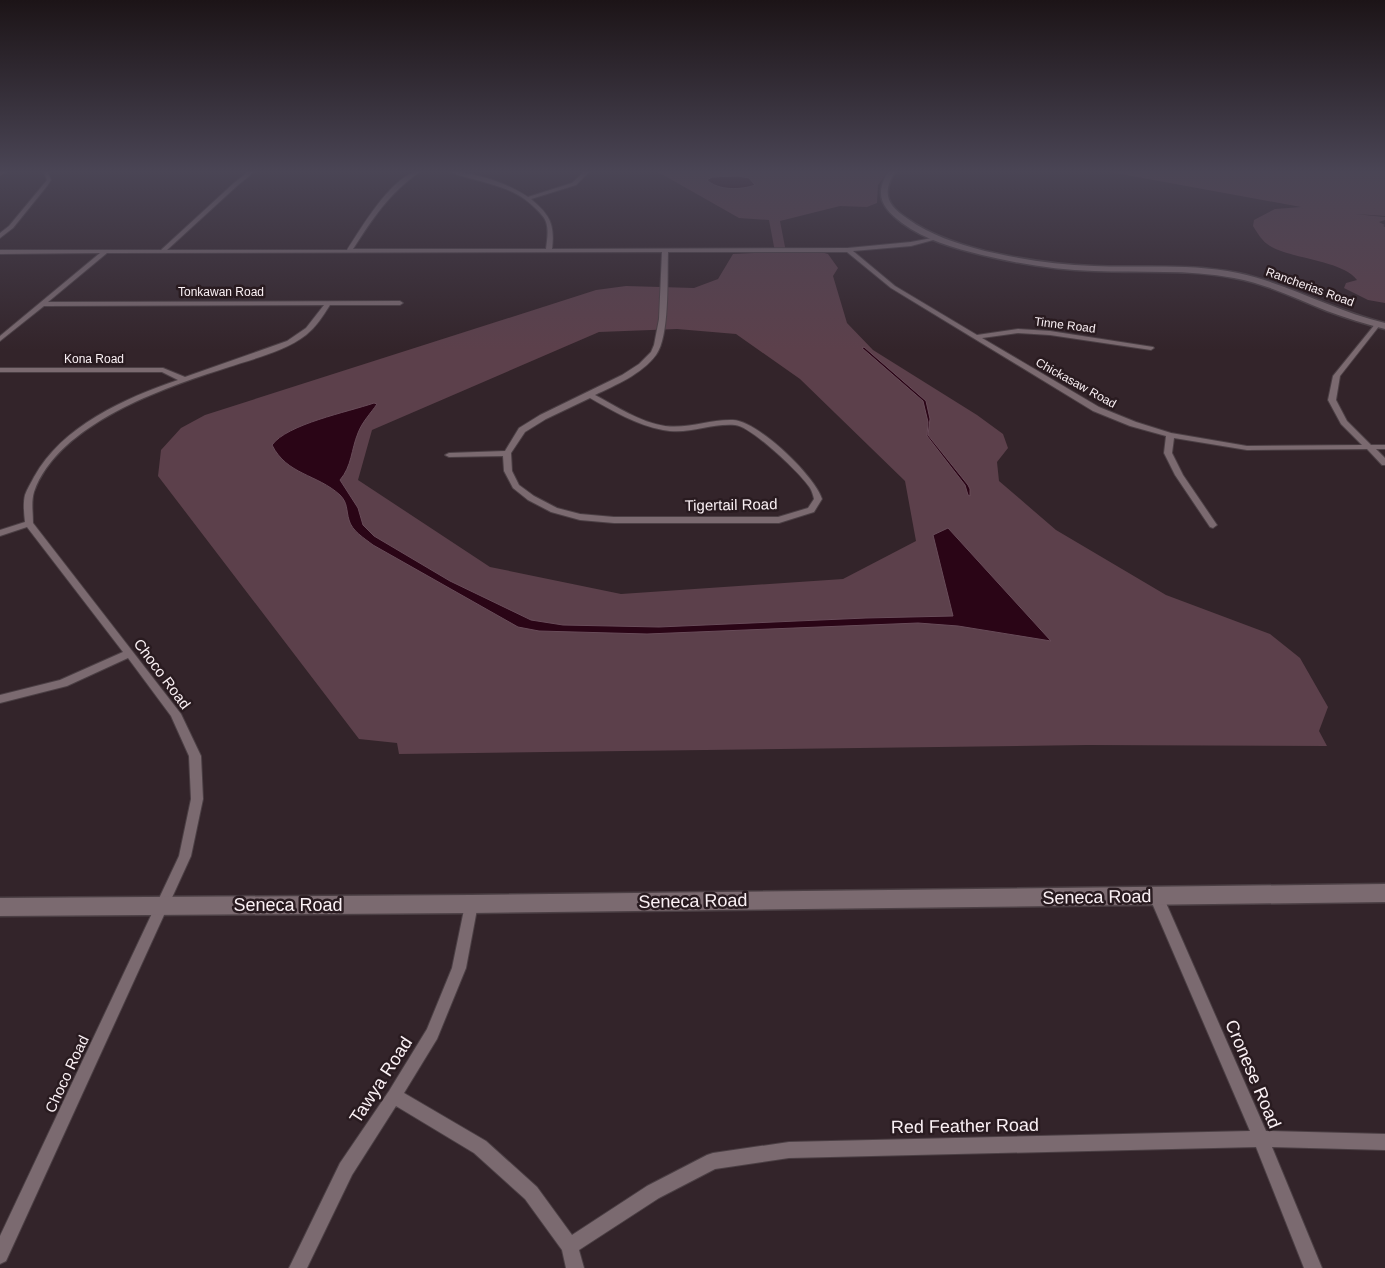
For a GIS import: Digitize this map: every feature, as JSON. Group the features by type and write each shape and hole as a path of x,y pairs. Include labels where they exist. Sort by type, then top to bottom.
{"street":[{"path":"162,252 185,231"},
{"path":"349,251 362,231"},
{"path":"549,250 550,231"},
{"name":"Rancherias Road","path":"923,231 934,238 999,257 1057,267 1108,269 1175,268 1239,276 1279,288 1382,325"},
{"path":"0,252 848,250 903,245 934,238"},
{"path":"449,455 507,453 522,430 543,417 626,377 654,352 660,336 665,250"},
{"name":"Chickasaw Road","path":"848,250 893,287 1096,409 1133,424 1170,435 1247,448 1385,447"},
{"path":"0,339 104,253"},
{"path":"0,533 29,523 30,493 44,466 64,444 102,416 143,395 280,347 302,337 328,303"},
{"name":"Tonkawan Road","path":"42,304 400,303"},
{"path":"1382,325 1337,376 1332,400 1344,422 1385,463"},
{"name":"Tinne Road","path":"975,337 1018,331 1050,333 1151,348"},
{"name":"Kona Road","path":"0,370 163,370 185,380"},
{"name":"Tigertail Road","path":"507,453 508,471 516,486 531,498 554,510 580,517 614,520 779,520 811,510 818,499 814,489 800,472 752,428 739,422 688,429 661,427 634,420 590,395"},
{"path":"1170,435 1168,452 1179,475 1213,525"},
{"name":"Choco Road","path":"1,1249 185,856 197,799 195,756 176,714 29,523"},
{"path":"0,699 63,683 128,654"},
{"name":"Seneca Road","path":"0,907 471,904 1385,893"},
{"name":"Cronese Road","path":"1156,896 1261,1139 1313,1268"},
{"name":"Tawya Road","path":"298,1268 346,1169 432,1034 456,976 471,904"},
{"path":"394,1096 480,1147 531,1193 570,1246 575,1268"},
{"name":"Red Feather Road","path":"570,1246 653,1192 713,1161 789,1150 1261,1139 1385,1142"}],"shaded area":[{"path":"771,231 782,231 786,252 821,252 828,254 838,268 833,276 847,323 873,350 977,415 1003,434 1008,448 997,462 999,481 1056,530 1166,595 1270,634 1300,658 1328,707 1319,731 1327,746 1087,745 399,754 397,743 359,739 158,476 161,450 181,428 205,415 596,290 626,286 694,288 718,279 733,254 775,252","holes":["677,329 736,334 800,379 905,481 916,541 843,579 621,594 490,567 358,480 372,430 599,332"]},
{"path":"1256,231 1385,231 1385,303 1368,300 1344,288 1346,283 1357,280 1350,273 1328,264 1279,250 1262,240"},
{"path":"864,347 926,401 930,419 928,435 968,485 970,496 965,485 927,436 928,422 923,401 862,348"},
{"path":"374,403 377,404 360,429 349,463 340,480 358,508 363,525 374,536 450,581 531,620 563,625 659,627 953,616 933,535 948,528 1051,641 958,626 918,623 647,634 539,631 518,627 373,545 353,528 349,520 346,504 340,495 286,463 272,445 291,431 304,425"}]}
